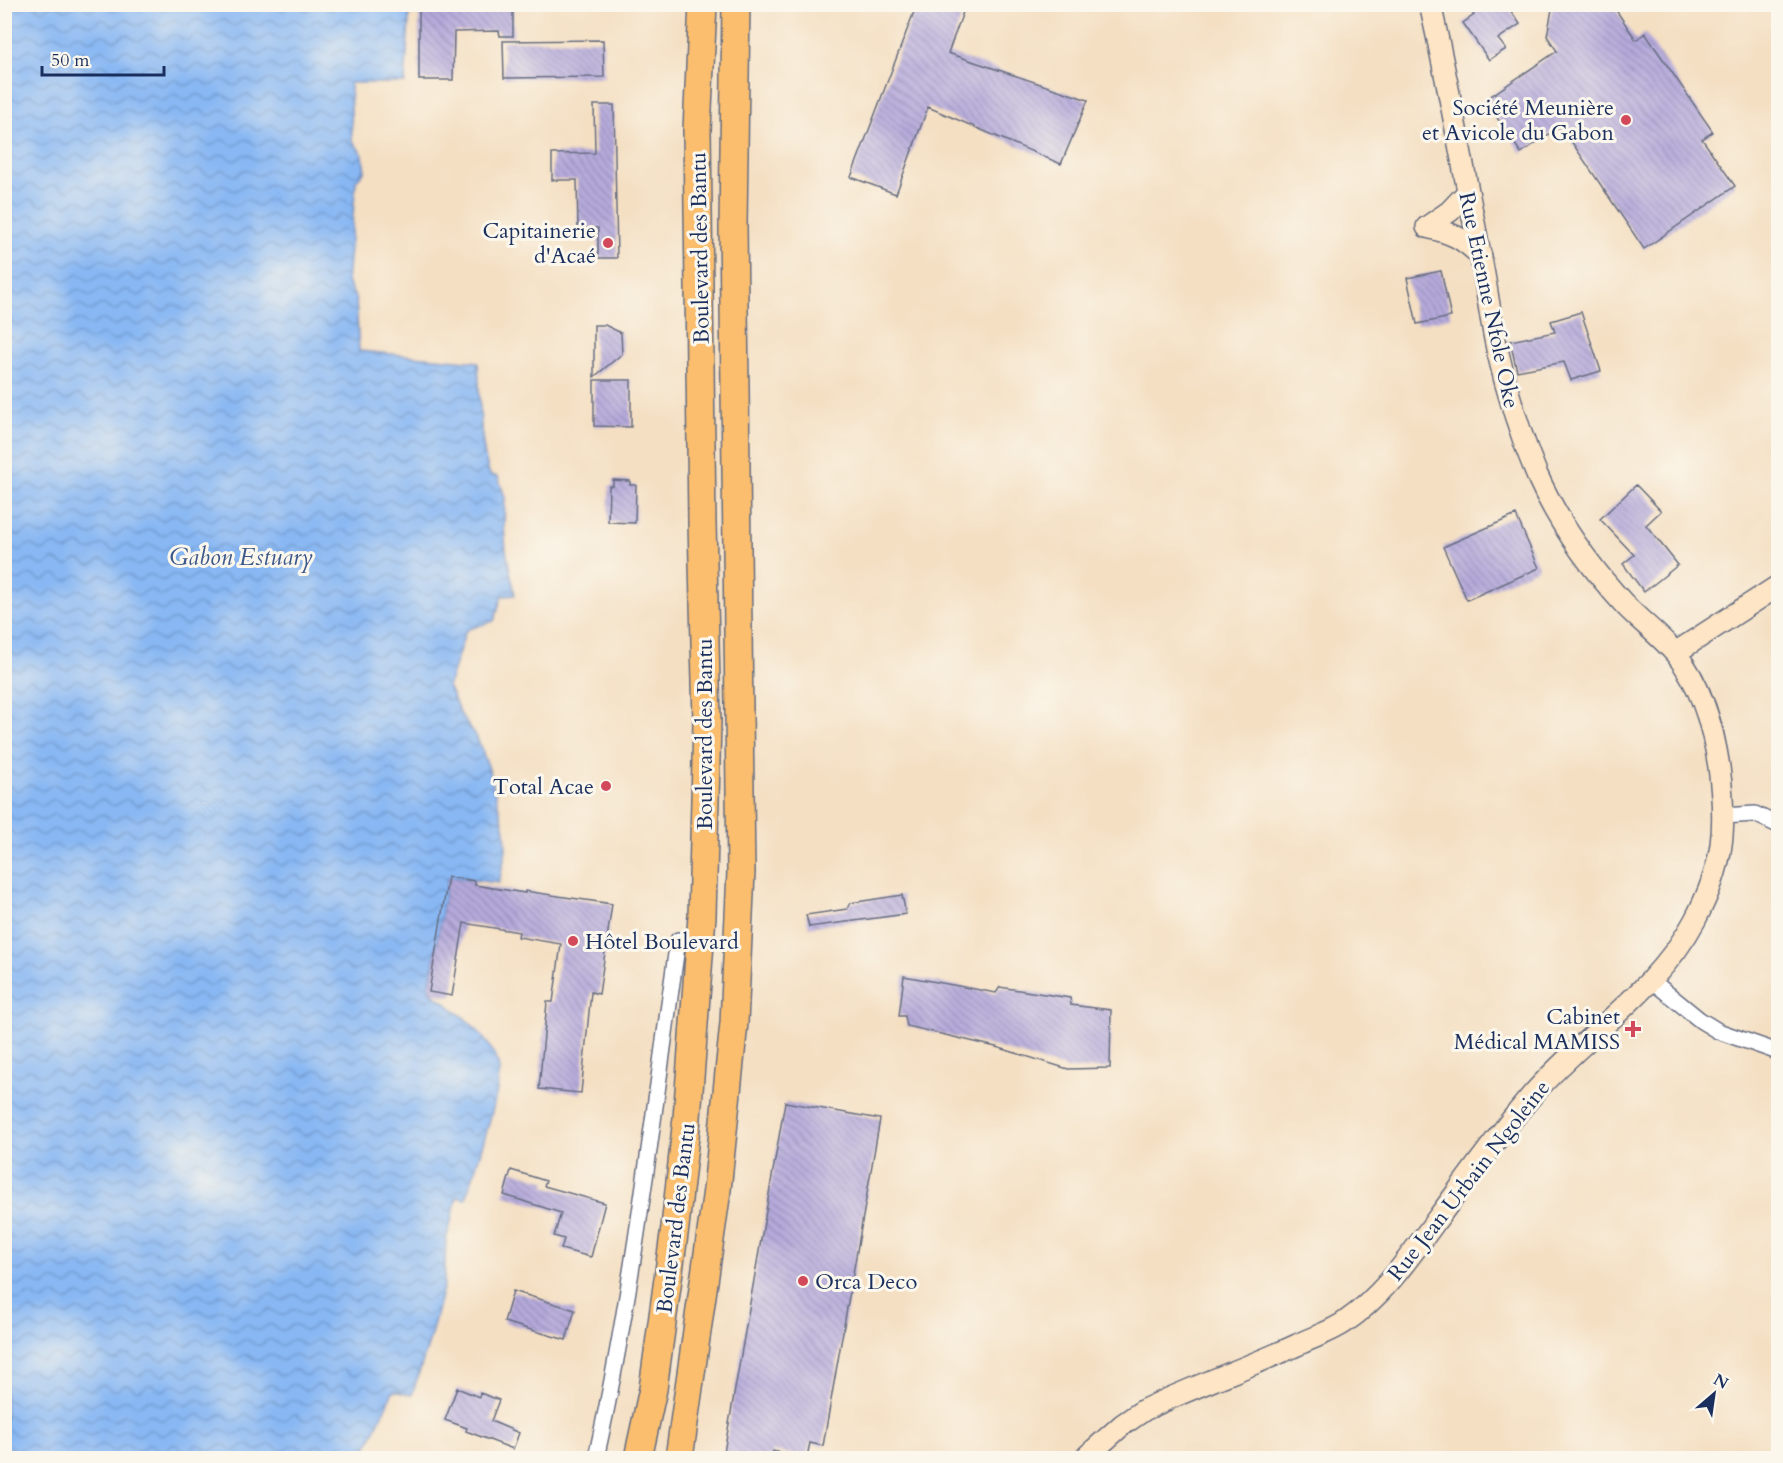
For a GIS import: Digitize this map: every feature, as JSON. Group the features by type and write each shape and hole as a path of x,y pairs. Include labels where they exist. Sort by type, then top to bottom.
{"highway":[{"path":"689,4 691,110 697,130"},
{"name":"Boulevard des Bantu","path":"638,1458 652,1389 675,1227 687,1118 702,916 707,722 697,130 703,4"},
{"name":"Boulevard des Bantu","path":"679,1458 717,1190 734,1023 741,872 733,226 736,4"},
{"path":"735,95 752,4"},
{"path":"687,1412 692,1458"}],"street":[{"name":"Rue Etienne Nfole Oke","path":"1430,4 1443,60 1497,346 1511,403 1530,457 1558,516 1599,574 1627,607 1675,653"},
{"path":"1467,193 1450,211 1427,227 1454,234 1467,242 1481,256"},
{"path":"1675,653 1779,586"},
{"name":"Rue Jean Urbain Ngoleine","path":"1085,1458 1122,1425 1144,1410 1341,1325 1375,1299 1483,1156 1535,1092 1651,980 1674,953 1694,923 1708,892 1719,862 1723,837 1719,769 1713,733 1702,698 1691,675 1675,653"},
{"path":"1723,816 1755,814 1779,825"},
{"path":"596,1458 613,1382 626,1305 678,940"},
{"path":"1651,980 1700,1020 1718,1031 1779,1052"}],"water":[{"name":"Gabon Estuary","path":"5,5 410,5 405,83 350,83 352,140 362,154 365,170 356,181 347,282 356,299 359,351 478,362 486,463 490,475 498,477 505,497 506,551 515,595 502,596 494,621 466,630 448,686 461,715 477,738 488,766 505,830 506,850 499,883 448,877 429,991 470,1023 487,1042 498,1064 497,1090 466,1199 457,1197 446,1240 444,1284 412,1395 393,1391 362,1458 5,1458"}],"building":[{"path":"917,4 966,4 948,53 1088,100 1061,164 928,107 896,194 851,177"},
{"path":"1465,4 1506,4 1520,24 1498,39 1506,49 1489,60 1463,23 1474,15"},
{"path":"1553,4 1612,4 1636,40 1645,33 1713,132 1702,139 1735,186 1644,249 1561,126 1521,153 1485,100 1557,51 1547,36"},
{"path":"419,6 513,6 513,36 500,36 499,31 454,32 453,80 419,80"},
{"path":"603,40 604,77 504,78 503,41"},
{"path":"594,105 614,105 617,258 598,258 598,228 578,228 577,180 552,180 552,154 595,153"},
{"path":"1441,271 1451,317 1417,324 1407,278"},
{"path":"1581,312 1601,371 1571,380 1564,362 1517,371 1510,341 1555,332 1551,321"},
{"path":"594,325 605,325 621,333 622,354 594,377"},
{"path":"594,380 631,380 631,427 594,426"},
{"path":"613,480 630,481 630,485 636,485 635,523 608,522 609,486 613,486"},
{"path":"1636,485 1661,511 1646,525 1678,565 1644,592 1623,564 1634,555 1600,519"},
{"path":"1516,515 1539,568 1467,600 1443,547"},
{"path":"448,877 475,881 475,885 612,904 599,994 591,992 581,1093 539,1089 547,1002 553,1002 561,944 518,937 519,932 464,923 452,996 429,992"},
{"path":"902,895 906,914 809,927 806,915 847,909 850,903"},
{"path":"904,976 996,993 1000,987 1070,998 1071,1005 1111,1010 1110,1068 1068,1069 996,1047 907,1026 905,1016 899,1016"},
{"name":"Orca Deco","path":"785,1102 880,1119 823,1446 810,1443 807,1457 773,1451 772,1458 723,1458"},
{"path":"511,1170 546,1181 544,1186 605,1203 591,1257 561,1249 564,1239 554,1236 561,1213 504,1195"},
{"path":"513,1291 575,1310 566,1340 504,1322"},
{"path":"457,1388 479,1397 480,1393 499,1400 491,1421 519,1433 513,1449 466,1431 467,1428 445,1420"}],"place":[{"name":"Société Meunière et Avicole du Gabon","path":"1626,120"},
{"name":"Capitainerie d'Acaé","path":"608,243"},
{"name":"Total Acae","path":"606,786"},
{"name":"Hôtel Boulevard","path":"573,941"},
{"name":"Cabinet Médical MAMISS","path":"1633,1029"},
{"name":"Orca Deco","path":"803,1281"}]}
